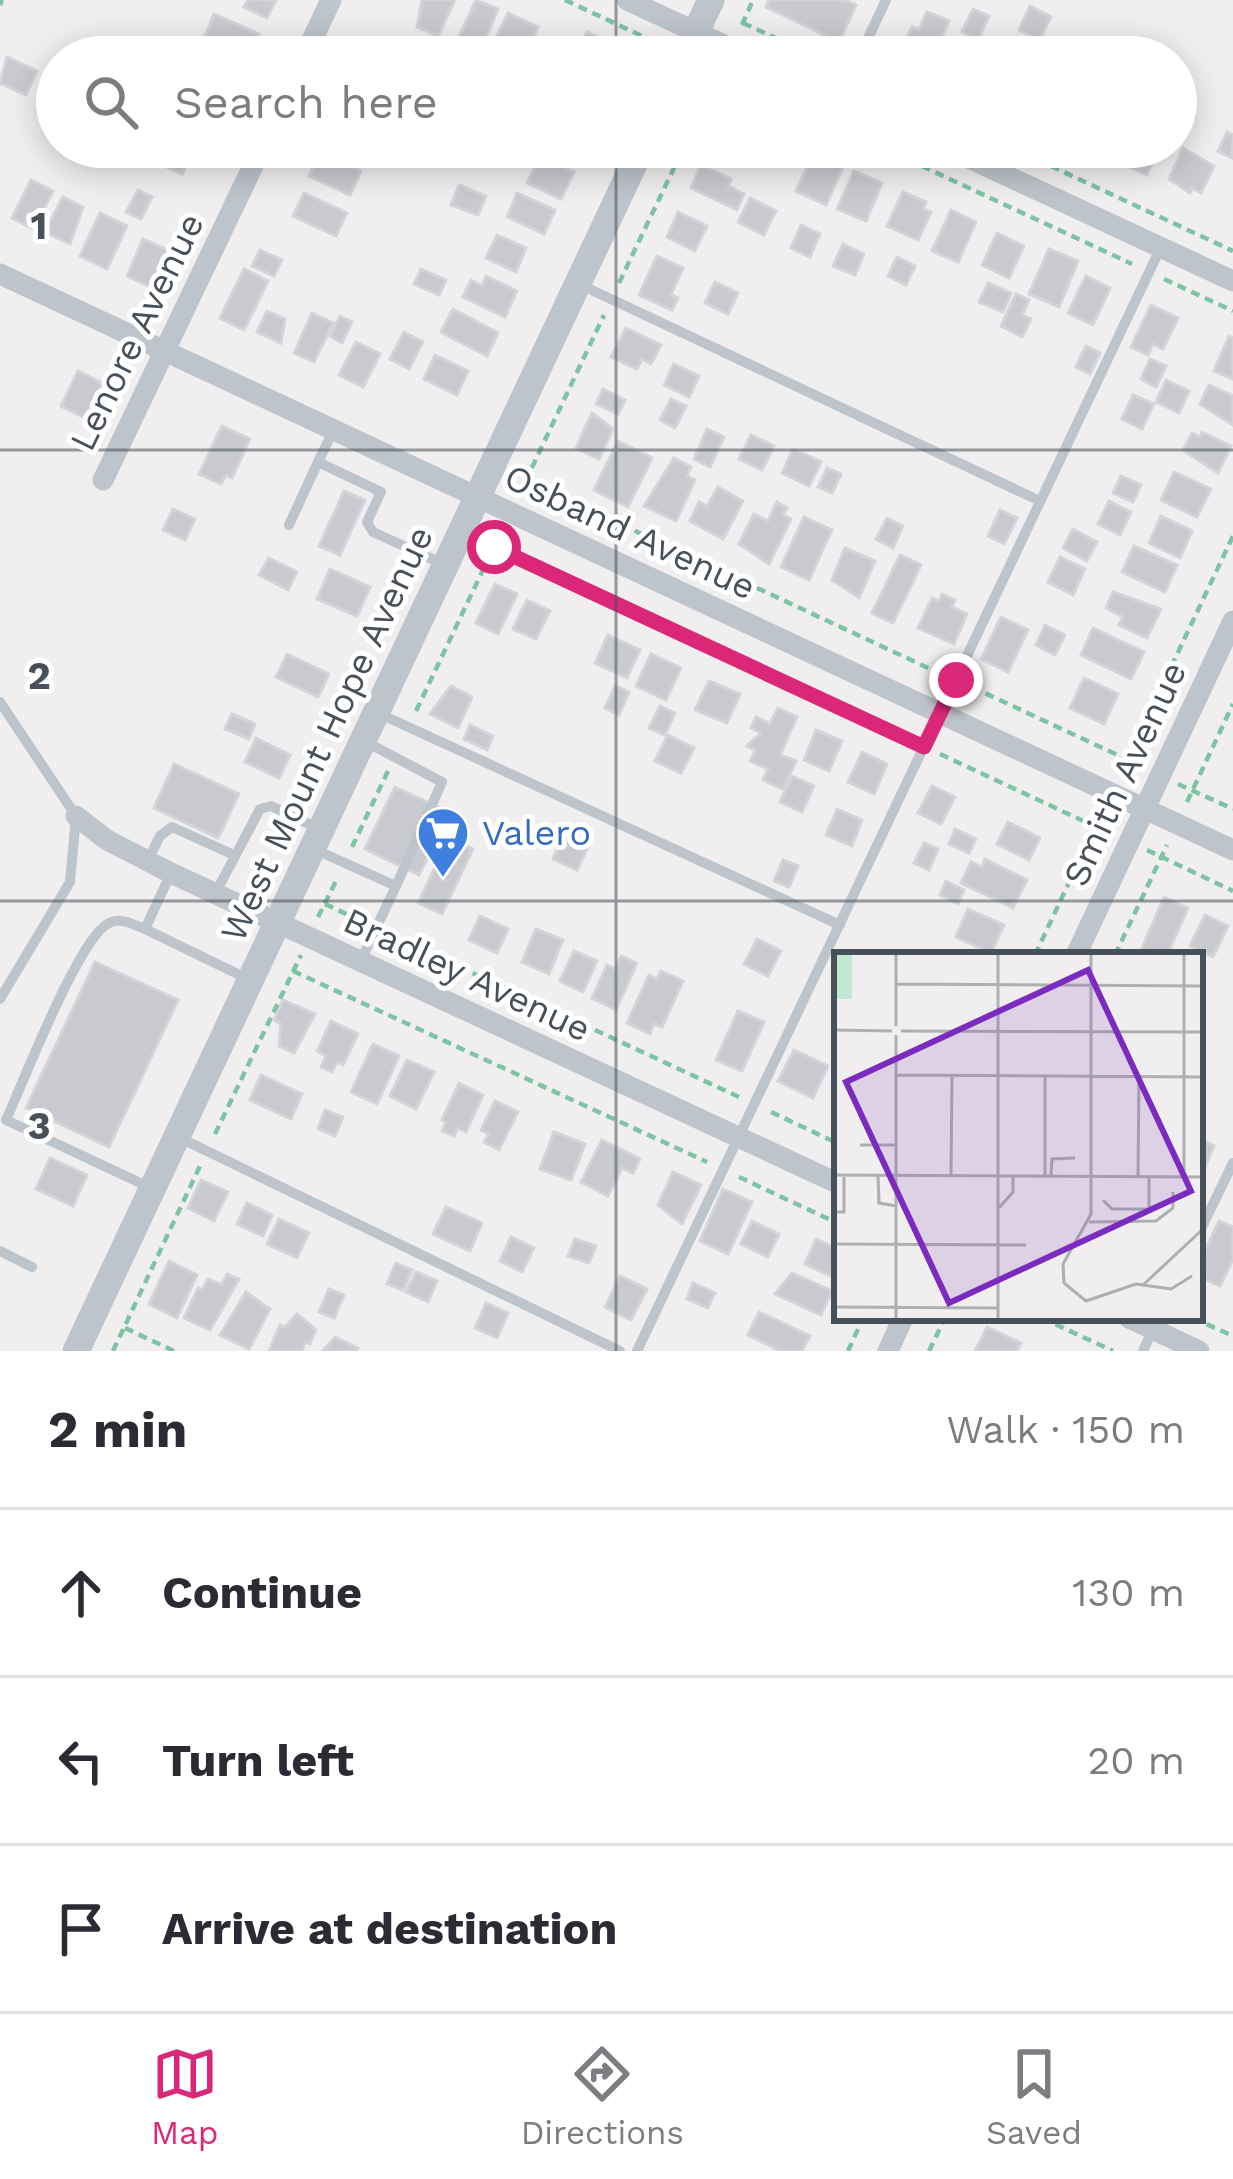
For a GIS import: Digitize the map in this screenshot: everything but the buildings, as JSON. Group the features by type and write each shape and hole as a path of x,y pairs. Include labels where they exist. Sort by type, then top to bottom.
{"street":[{"path":"314,36 331,0"},
{"path":"627,0 679,36"},
{"path":"694,36 711,0"},
{"name":"Lenore Avenue","path":"103,480 252,168"},
{"name":"West Mount Hope Avenue","path":"81,1349 632,168"},
{"path":"990,168 1233,280"},
{"name":"Osband Avenue","path":"0,274 1233,850"},
{"name":"Smith Avenue","path":"1077,952 1233,621"},
{"name":"Bradley Avenue","path":"76,816 171,873 834,1182"},
{"path":"888,1351 902,1321"},
{"path":"1156,1324 1199,1351"}],"lane":[{"path":"870,36 886,0"},
{"path":"637,1351 1161,247"},
{"path":"578,284 1040,501"},
{"path":"289,525 333,430"},
{"path":"317,463 380,492 367,522 373,532 446,566"},
{"path":"0,703 76,816 70,882 0,1000"},
{"path":"377,712 840,925"},
{"path":"360,962 442,782 364,741"},
{"path":"215,894 260,809 271,806 396,886"},
{"path":"148,861 160,836 172,827 234,855"},
{"path":"145,929 171,873"},
{"path":"152,1189 6,1120 86,947 108,923 121,920 251,981"},
{"path":"177,1137 209,1148 620,1351"},
{"path":"1203,1225 1233,1163"},
{"path":"0,1251 32,1267"},
{"path":"1143,1351 1156,1324"}],"path":[{"path":"565,0 642,36"},
{"path":"742,23 771,36"},
{"path":"926,168 1233,310"},
{"path":"1055,168 1233,251"},
{"path":"526,480 1233,809"},
{"path":"1036,952 1233,536"},
{"path":"494,547 1233,891"},
{"path":"325,904 834,1141"},
{"path":"293,970 834,1222"},
{"path":"848,1351 862,1321"},
{"path":"929,1351 944,1321"},
{"path":"1048,1321 1113,1351"},
{"path":"1200,1321 1233,1336"},
{"path":"124,1328 174,1351"}],"place":[{"name":"Valero","path":"443,879"}],"route":[{"path":"494,547 924,747 956,680"}]}
